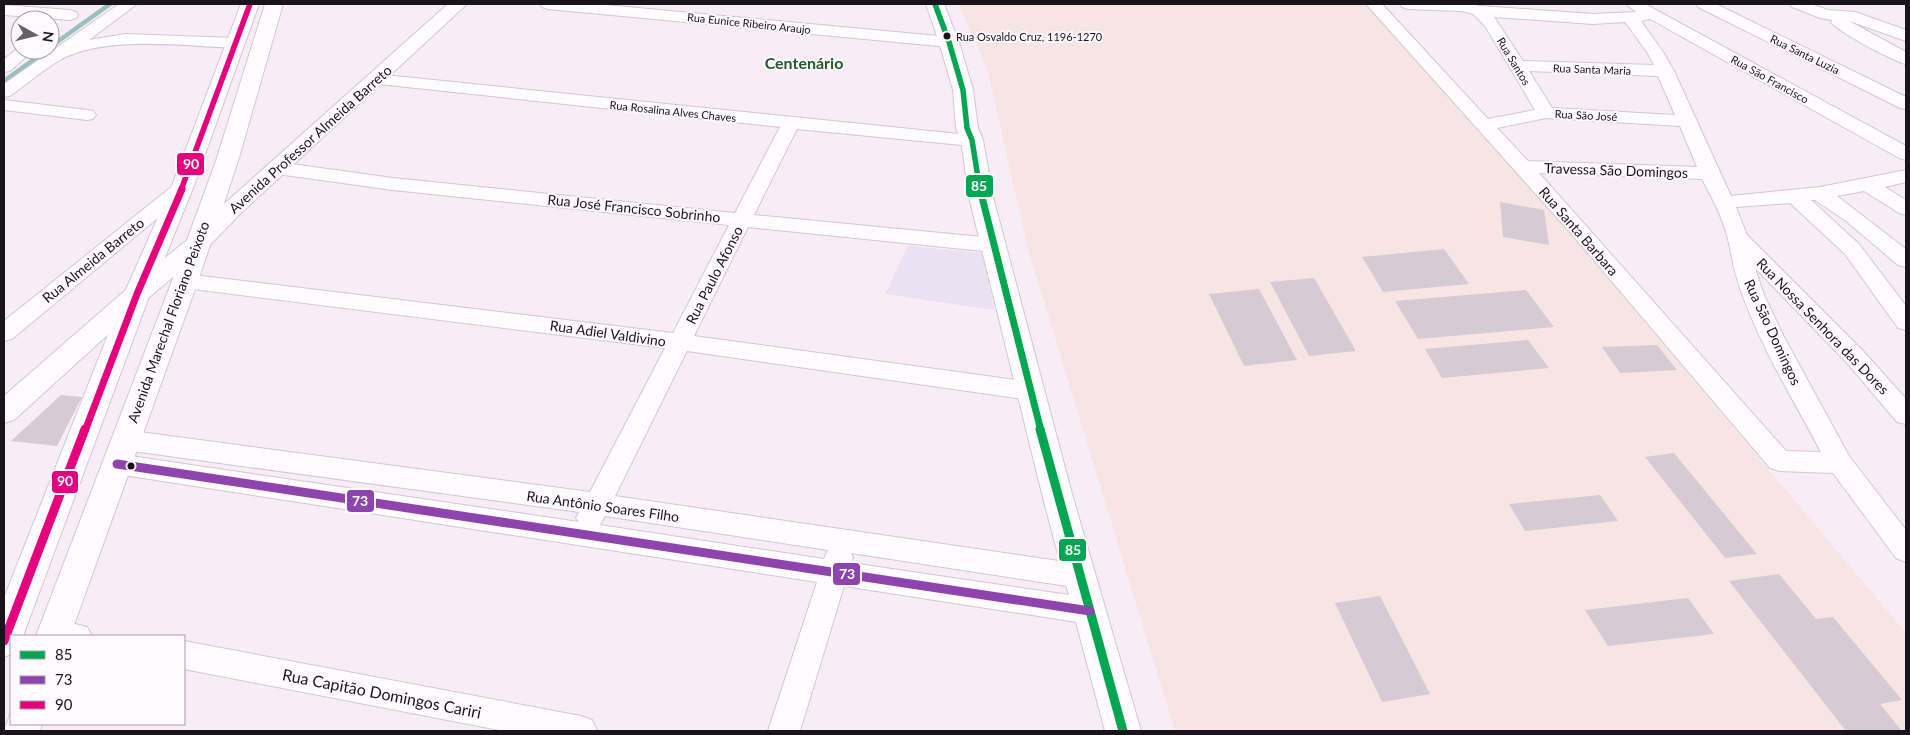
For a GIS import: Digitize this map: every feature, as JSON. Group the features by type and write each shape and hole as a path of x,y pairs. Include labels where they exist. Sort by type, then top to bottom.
{"main road":[{"path":"4,641 137,294 182,188 250,4"},
{"name":"Avenida Marechal Floriano Peixoto","path":"62,635 121,452 227,160 274,4"},
{"name":"Avenida Professor Almeida Barreto","path":"4,412 137,294 196,245 276,168 458,4"},
{"path":"935,4 950,42 963,90 981,197 1080,576 1123,731"}],"street":[{"path":"60,52 129,4"},
{"name":"Rua Eunice Ribeiro Araujo","path":"548,4 950,42"},
{"name":"Rua Santa Barbara","path":"1374,4 1523,167 1779,461 1840,463"},
{"path":"1408,4 1461,5 1479,12 1593,19 1632,11"},
{"name":"Rua Santa Luzia","path":"1704,4 1906,104"},
{"path":"1798,4 1826,15 1906,59"},
{"path":"1840,4 1853,11 1855,18"},
{"name":"Rua São Francisco","path":"1632,11 1652,15 1906,154"},
{"name":"Rua São Domingos","path":"1632,11 1665,71 1709,173 1724,202 1738,238 1742,262 1752,295 1776,346 1840,463 1906,550"},
{"name":"Rua Santos","path":"1479,12 1491,23 1546,113"},
{"path":"60,14 70,15 60,23"},
{"path":"1826,15 1855,18 1906,36"},
{"path":"60,54 92,44 125,39 234,43"},
{"path":"4,92 49,60"},
{"name":"Rua Santa Maria","path":"1519,66 1665,71"},
{"name":"Rua Rosalina Alves Chaves","path":"381,74 791,123 969,134"},
{"name":"Rua Rosalina Alves Chaves","path":"381,74 969,134"},
{"path":"4,105 87,115"},
{"name":"Rua São José","path":"1485,125 1546,113 1688,121"},
{"name":"Rua Paulo Afonso","path":"582,533 791,123"},
{"name":"Travessa São Domingos","path":"1523,167 1709,173"},
{"name":"Rua José Francisco Sobrinho","path":"276,168 393,184 993,244"},
{"path":"1724,202 1796,197 1868,185 1906,176"},
{"path":"1868,185 1906,209"},
{"name":"Rua Almeida Barreto","path":"4,333 182,188"},
{"path":"1817,192 1853,217 1906,260"},
{"path":"1796,197 1852,249 1906,322"},
{"name":"Rua Nossa Senhora das Dores","path":"1738,238 1856,358 1906,415"},
{"name":"Rua Adiel Valdivino","path":"184,281 904,372 1031,391"},
{"path":"121,452 582,533 1090,611"},
{"name":"Rua Antônio Soares Filho","path":"121,452 597,504 1080,576"},
{"path":"784,731 844,541"},
{"name":"Rua Capitão Domingos Cariri","path":"185,655 581,731"}],"shaded area":[{"path":"959,4 1368,4 1461,104 1906,633 1906,731 1175,731 1028,249 987,68"},
{"path":"908,246 983,253 994,310 885,294"}],"building":[{"path":"1500,202 1544,210 1549,245 1503,237"},
{"path":"1444,249 1469,284 1383,292 1362,257"},
{"path":"1314,278 1356,351 1309,356 1270,282"},
{"path":"1259,289 1297,360 1244,366 1209,294"},
{"path":"1526,290 1554,327 1418,339 1395,301"},
{"path":"1528,340 1549,368 1442,378 1425,349"},
{"path":"1657,345 1677,370 1620,373 1602,347"},
{"path":"61,395 82,397 57,446 11,441"},
{"path":"1674,453 1757,554 1725,558 1645,457"},
{"path":"1600,495 1618,521 1525,531 1509,504"},
{"path":"1779,574 1816,619 1833,617 1902,700 1880,704 1902,731 1846,731 1729,581"},
{"path":"1380,596 1430,694 1382,702 1335,603"},
{"path":"1688,598 1714,634 1608,646 1585,610"}],"waterway":[{"path":"60,40 110,4"},
{"path":"4,81 33,60"}],"transit line":[{"name":"90","path":"4,641 137,294 182,188 250,4"},
{"name":"85","path":"935,4 949,42 963,90 967,128 972,140 981,197 1057,494 1123,731"},
{"name":"73","path":"117,464 1090,611"}],"place":[{"name":"Rua Osvaldo Cruz, 1196-1270","path":"947,36"}],"district":[{"name":"Centenário","path":"804,62"}]}
